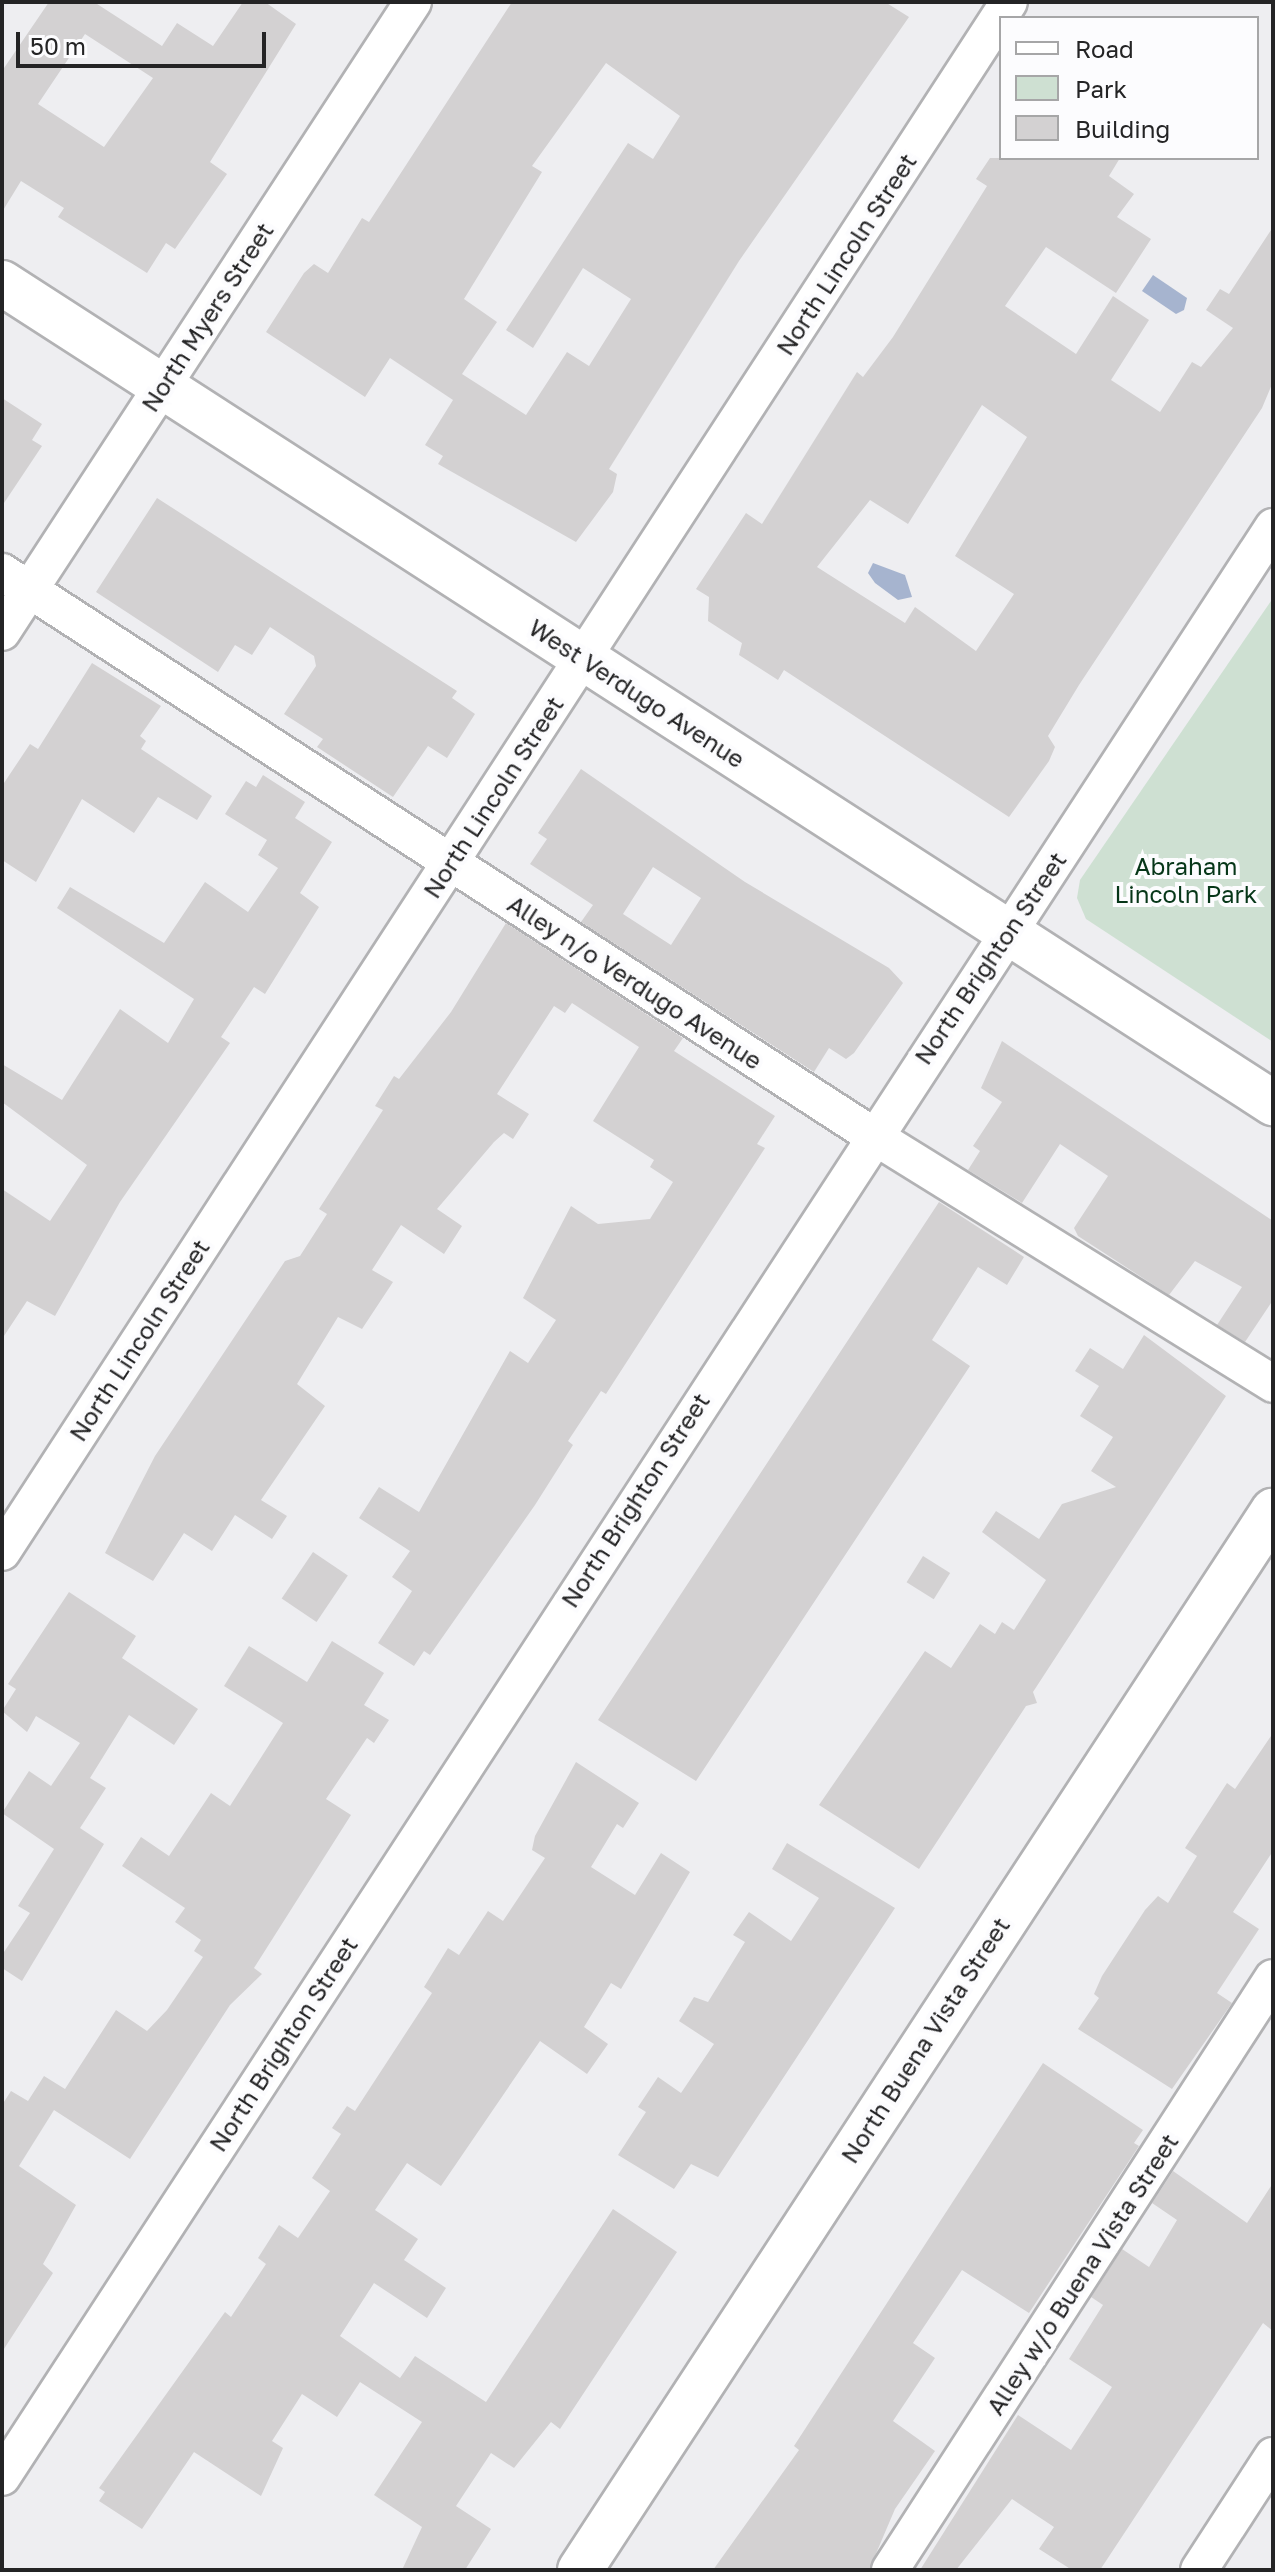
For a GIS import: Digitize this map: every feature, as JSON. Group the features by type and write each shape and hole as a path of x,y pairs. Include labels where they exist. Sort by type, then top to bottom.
{"main road":[{"name":"West Verdugo Avenue","path":"2,283 1273,1103"},
{"name":"North Buena Vista Street","path":"580,2570 1273,1511"}],"street":[{"name":"North Myers Street","path":"2,632 16,581 162,387 413,2"},
{"name":"North Lincoln Street","path":"2,1552 999,17"},
{"name":"North Brighton Street","path":"2,2477 872,1135 1273,527"},
{"name":"Alley n/o Verdugo Avenue","path":"16,581 872,1135 1273,1384"},
{"name":"Alley w/o Buena Vista Street","path":"890,2570 1273,1978"},
{"path":"1199,2570 1273,2456"}],"green space":[{"name":"Abraham Lincoln Park","path":"1273,598 1273,1042 1086,919 1077,898 1080,880"}],"water":[{"path":"1153,275 1187,298 1184,310 1176,314 1142,291"},
{"path":"873,563 905,575 912,597 898,600 875,583 868,573"}],"building":[{"path":"49,2 94,2 162,46 177,23 213,46 243,2 265,2 296,24 210,162 227,174 175,249 166,243 147,273 58,217 64,208 21,181 2,212 2,71","holes":["85,34 153,78 104,147 38,104"]},
{"path":"512,2 885,2 909,17 739,261 609,469 617,474 613,492 576,542 438,464 443,456 425,445 453,400 390,358 365,397 266,332 304,273 314,264 328,273 362,218 369,222","holes":["606,63 680,116 653,159 628,143 506,330 533,348 583,268 631,299 589,366 567,352 526,415 462,374 497,322 464,299 542,172 532,166"]},
{"path":"990,158 1119,160 1109,176 1134,194 1117,217 1151,239 1116,293 1046,247 1005,306 1076,354 1113,296 1149,320 1111,380 1160,412 1192,362 1201,367 1233,328 1206,310 1220,289 1229,294 1273,227 1273,382 1262,408 1079,685 1048,736 1055,747 1049,761 1009,817 784,670 778,680 739,655 742,643 708,621 709,597 696,589 746,513 762,524 857,372 863,377 893,337 987,186 976,179","holes":["982,405 1027,437 955,556 1014,594 976,651 915,607 905,623 817,567 870,500 908,524"]},
{"path":"2,398 42,424 32,440 42,446 2,506"},
{"path":"157,498 457,691 452,698 475,714 447,758 428,746 393,797 317,747 323,739 284,714 316,666 314,656 270,627 252,655 235,645 218,672 96,592"},
{"path":"92,663 161,706 140,736 146,741 141,749 212,796 197,820 158,797 134,833 82,799 36,882 2,860 2,786 30,744 38,749"},
{"path":"581,769 745,882 889,968 903,983 854,1053 846,1059 829,1048 814,1072 581,922 593,905 530,864 547,839 538,833","holes":["653,867 701,898 671,945 623,914"]},
{"path":"263,775 305,802 295,818 332,842 300,893 319,907 265,994 254,987 221,1037 230,1043 120,1202 55,1316 27,1301 2,1339 2,1189 50,1221 87,1165 2,1102 2,1064 62,1100 120,1009 168,1043 194,999 57,908 70,887 164,943 205,882 248,912 278,868 258,855 267,840 225,814 246,781 256,787"},
{"path":"506,923 683,1038 674,1051 775,1116 757,1144 765,1148 606,1394 601,1391 568,1441 573,1445 535,1505 430,1655 424,1651 414,1666 378,1643 412,1591 392,1577 410,1551 359,1518 379,1487 419,1512 510,1351 528,1363 556,1320 523,1298 571,1206 598,1224 650,1219 673,1182 650,1167 654,1160 593,1121 639,1047 572,1003 565,1013 554,1006 497,1094 529,1114 513,1139 504,1133 494,1142 437,1209 462,1226 444,1254 401,1225 372,1270 393,1282 362,1329 338,1317 297,1384 325,1406 261,1500 287,1516 272,1539 235,1515 212,1551 184,1533 153,1581 105,1553 155,1456 285,1261 300,1256 327,1214 319,1209 383,1110 375,1106 394,1076 399,1079 451,1012"},
{"path":"1002,1041 1273,1221 1273,1300 1245,1342 1217,1325 1242,1287 1195,1261 1169,1295 1078,1236 1074,1228 1108,1176 1060,1144 1022,1203 968,1170 980,1151 973,1146 1002,1102 981,1088"},
{"path":"939,1202 1024,1257 1007,1285 978,1267 932,1340 970,1366 696,1781 598,1720"},
{"path":"1144,1335 1226,1396 1033,1692 1037,1703 1026,1706 919,1869 819,1805 925,1651 951,1668 980,1624 995,1634 1002,1622 1014,1630 1046,1580 982,1532 996,1511 1039,1539 1062,1504 1116,1487 1091,1471 1113,1437 1080,1416 1099,1386 1075,1371 1090,1348 1123,1369"},
{"path":"313,1552 348,1575 317,1622 282,1598"},
{"path":"923,1556 950,1573 934,1599 907,1582"},
{"path":"69,1592 136,1636 122,1658 198,1709 174,1745 129,1715 90,1778 106,1788 80,1828 104,1844 22,1981 2,1968 2,1955 30,1913 18,1906 54,1849 2,1813 29,1771 51,1786 80,1743 36,1716 27,1732 2,1711 16,1689 8,1684"},
{"path":"332,1641 384,1673 364,1705 389,1720 374,1743 367,1738 326,1799 351,1815 254,1968 262,1974 230,2005 130,2159 54,2110 19,2166 76,2205 43,2264 53,2273 2,2352 2,2105 11,2091 28,2101 44,2076 65,2089 116,2010 147,2031 167,2010 203,1957 194,1951 201,1940 175,1922 185,1908 122,1866 141,1837 169,1856 211,1793 230,1806 283,1723 224,1686 249,1646 307,1682"},
{"path":"1273,1733 1273,1851 1233,1912 1259,1929 1217,1993 1232,2003 1172,2089 1078,2029 1099,1998 1094,1994 1102,1976 1145,1910 1158,1896 1168,1903 1197,1856 1185,1848 1227,1783 1235,1789"},
{"path":"576,1762 639,1803 623,1828 617,1824 591,1867 635,1895 661,1853 690,1872 621,1989 611,1983 584,2027 608,2044 587,2074 540,2041 441,2186 407,2163 375,2210 418,2239 404,2260 446,2288 427,2318 374,2283 340,2336 400,2378 415,2356 486,2402 613,2209 677,2252 560,2429 551,2422 514,2468 491,2453 456,2506 491,2529 465,2570 402,2570 422,2527 374,2495 422,2422 360,2382 337,2417 302,2394 272,2441 283,2448 261,2496 194,2452 142,2529 99,2501 105,2492 99,2488 225,2312 231,2317 266,2264 258,2258 279,2225 298,2238 330,2191 312,2178 341,2134 332,2128 347,2106 355,2111 432,1993 424,1987 448,1948 459,1955 488,1911 503,1921 545,1858 532,1850 535,1836"},
{"path":"787,1843 895,1908 718,2177 691,2164 674,2189 618,2155 646,2112 638,2107 658,2077 681,2093 714,2044 679,2021 694,1997 708,2002 745,1942 733,1935 749,1912 791,1941 819,1898 772,1869"},
{"path":"1043,2063 1143,2130 1134,2143 1139,2146 1029,2313 962,2270 913,2343 935,2358 893,2421 935,2451 895,2509 869,2570 713,2570 799,2450 794,2446"},
{"path":"1173,2171 1247,2223 1273,2183 1273,2331 1263,2323 1100,2570 1072,2570 1039,2549 1054,2527 1012,2499 956,2570 920,2570 1018,2415 1071,2450 1112,2387 1069,2359 1103,2305 1091,2297 1122,2249 1149,2267 1177,2220 1152,2203"}]}
